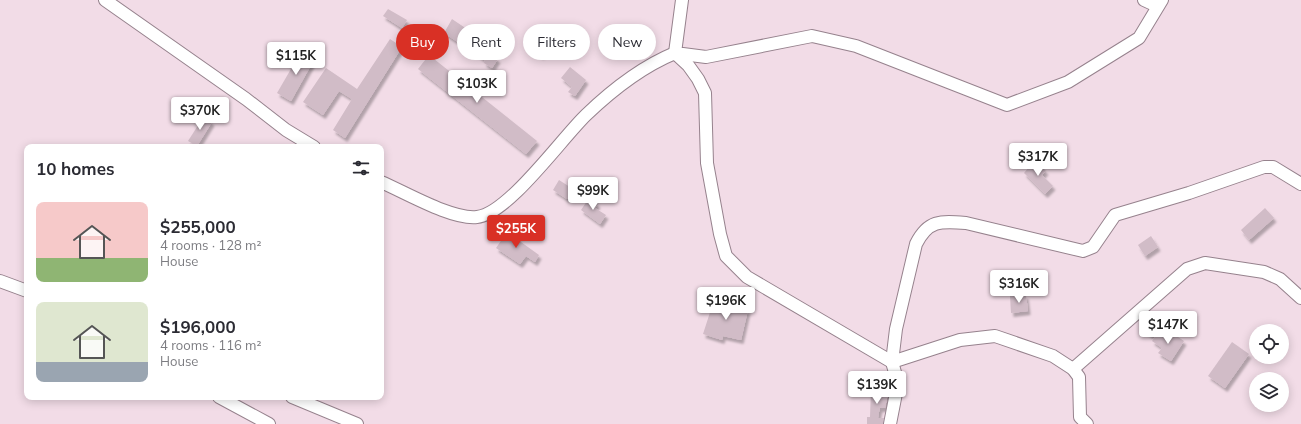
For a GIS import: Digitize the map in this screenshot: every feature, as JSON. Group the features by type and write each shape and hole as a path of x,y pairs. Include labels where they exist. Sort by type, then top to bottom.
{"street":[{"path":"105,0 246,99 286,130 309,144"},
{"path":"675,53 682,0"},
{"path":"384,183 444,211 466,217 486,216 497,209 537,171 584,116 614,90 652,64 675,53 706,57 812,36 856,46 1007,105 1068,82 1139,38 1159,3 1144,0"},
{"path":"675,53 688,66 705,93 707,163 720,234 726,256 746,276 892,362 960,340 994,336 1053,356 1073,369 1079,377 1080,418 1087,424"},
{"path":"890,424 898,383 892,362 896,329 916,244 922,232 928,226 952,222 966,223 1083,251 1093,247 1115,215 1189,193 1264,167 1273,167 1301,184"},
{"path":"1073,369 1188,269 1205,263 1264,272 1280,279 1301,298"},
{"path":"0,281 24,290"},
{"path":"225,400 269,424"},
{"path":"299,400 357,424"}],"building":[{"path":"388,9 407,20 404,24 396,24 383,16"},
{"path":"452,19 459,24 457,24 457,42 449,36 449,24"},
{"path":"390,39 396,43 396,57 345,138 333,130 352,99 339,91 323,115 303,102 326,68 357,89"},
{"path":"302,50 315,58 291,101 277,93"},
{"path":"425,60 435,60 537,141 526,154 418,69"},
{"path":"485,60 497,60 492,68 484,63"},
{"path":"570,67 586,80 575,96 568,92 572,87 561,78"},
{"path":"204,116 212,122 198,144 193,144 188,141"},
{"path":"1035,160 1046,171 1042,175 1053,186 1045,194 1024,173"},
{"path":"559,180 573,189 567,199 553,190"},
{"path":"589,198 598,204 595,208 606,215 600,224 581,210"},
{"path":"1265,208 1274,218 1249,240 1241,230"},
{"path":"507,232 539,255 535,262 526,256 520,264 496,248"},
{"path":"1151,236 1158,247 1145,256 1138,245"},
{"path":"1026,295 1028,311 1011,313 1010,296"},
{"path":"714,300 748,310 741,340 723,336 722,340 703,334"},
{"path":"1148,322 1156,328 1152,336 1143,330"},
{"path":"1158,333 1167,340 1172,333 1184,341 1171,361 1158,353 1162,348 1152,341"},
{"path":"1232,342 1249,354 1225,388 1208,376"},
{"path":"889,388 885,408 880,408 878,418 884,418 883,424 867,424 867,417 870,417 871,389"}]}
